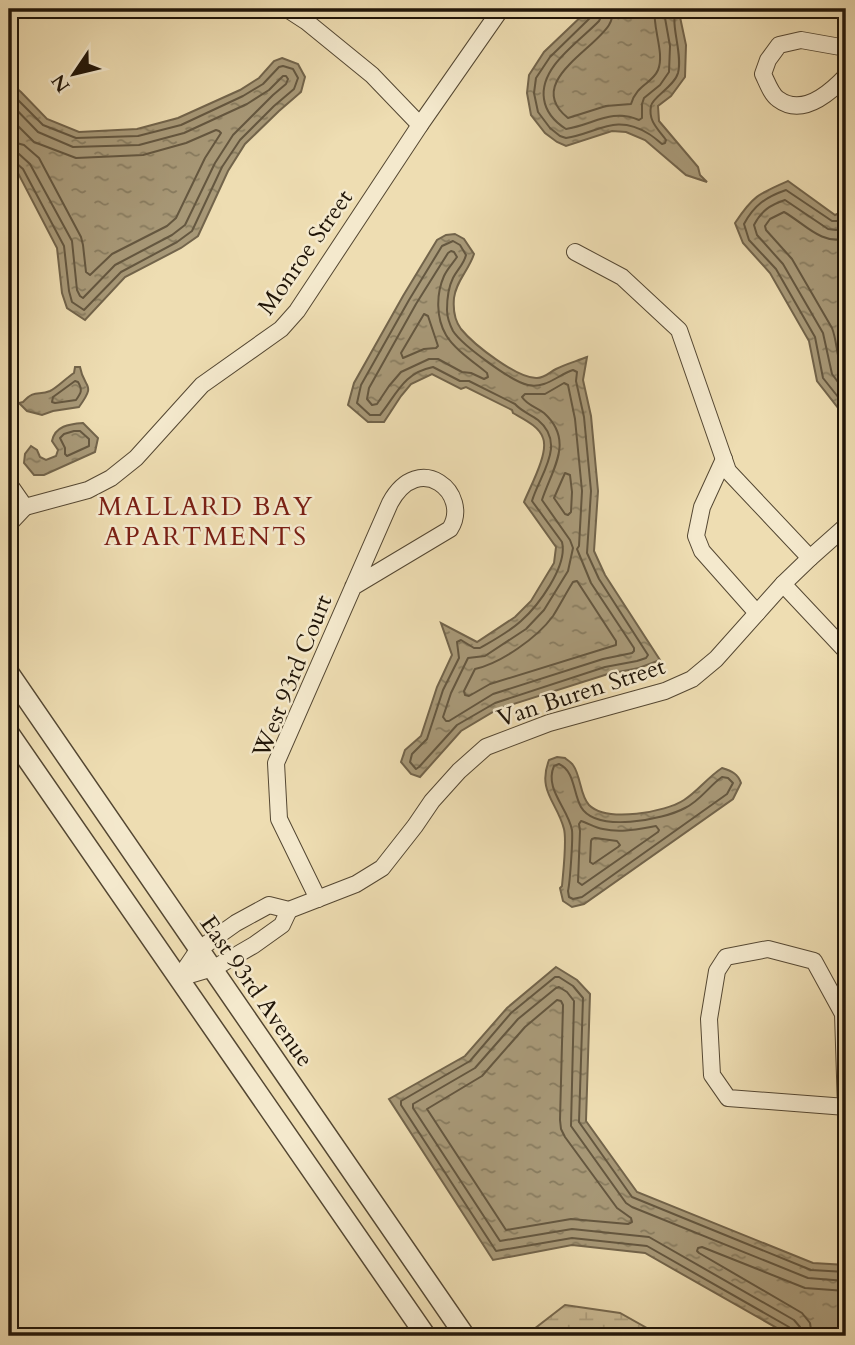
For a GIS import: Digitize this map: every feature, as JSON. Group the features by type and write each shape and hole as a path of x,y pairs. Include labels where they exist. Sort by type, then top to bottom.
{"street":[{"path":"287,9 372,75 420,125"},
{"name":"Monroe Street","path":"17,508 88,490 111,478 136,458 202,384 281,330 297,311 420,125 501,9"},
{"path":"846,48 801,40 779,45 768,60 763,74 776,98 793,106 812,103 835,88 846,76"},
{"path":"575,252 622,277 679,330 729,471 810,558"},
{"path":"724,459 702,508 696,536 702,551 757,613"},
{"name":"West 93rd Court","path":"318,899 279,819 276,763 353,587 390,503 397,490 409,481 419,478 443,485 455,510 450,529 353,587"},
{"path":"9,484 17,508 9,524"},
{"name":"Van Buren Street","path":"179,978 198,950 236,923 269,905 289,910 356,884 383,868 432,801 459,771 486,747 549,723 665,691 692,679 716,659 783,584 846,526"},
{"path":"783,584 846,652"},
{"name":"East 93rd Avenue","path":"9,673 465,1336"},
{"path":"9,733 426,1336"},
{"name":"Van Buren Street","path":"179,978 211,969 254,945 282,925 289,910"},
{"path":"768,949 814,961 843,1014 846,1107 728,1098 712,1075 709,1019 717,971 726,957 768,949"}],"green space":[{"path":"565,1305 620,1313 661,1336 525,1336"}],"water":[{"path":"589,9 683,9 680,17 686,45 685,77 671,96 658,106 659,121 698,167 700,175 707,182 686,175 645,140 626,132 612,131 566,146 545,133 531,115 527,93 529,75 544,52"},
{"path":"282,58 298,64 305,77 301,92 245,144 228,171 198,236 181,248 125,277 85,320 67,308 62,293 57,248 18,173 9,165 9,82 47,119 79,132 137,129 178,118 240,90 259,78 274,61"},
{"path":"788,181 835,215 846,210 846,418 817,381 809,341 770,273 743,243 735,223 757,197"},
{"path":"455,234 464,239 474,254 457,286 454,298 456,319 467,336 497,360 529,377 542,377 587,357 583,380 591,416 598,491 594,551 605,575 660,660 498,709 461,731 420,777 411,774 401,762 405,750 421,736 437,687 452,655 441,623 477,642 515,617 531,601 554,563 556,547 524,502 541,461 543,438 534,426 512,410 432,374 411,384 384,422 368,422 348,405 354,383 437,240"},
{"path":"75,367 80,367 88,386 79,407 42,415 27,411 19,403 34,394 53,389 74,373"},
{"path":"83,423 98,438 95,452 44,475 34,475 24,463 25,454 31,446 46,460 56,456 58,450 52,441 56,432 68,425"},
{"path":"565,758 573,765 589,805 609,814 651,812 675,804 689,796 722,768 734,773 741,783 733,799 584,904 572,907 563,901 560,888 564,829 545,780 549,760"},
{"path":"556,967 577,980 590,994 586,1121 637,1192 813,1263 846,1265 846,1335 791,1336 645,1253 572,1245 493,1260 389,1099 465,1056 507,1008"}],"district":[{"name":"MALLARD BAY APARTMENTS","path":"206,521"}]}
